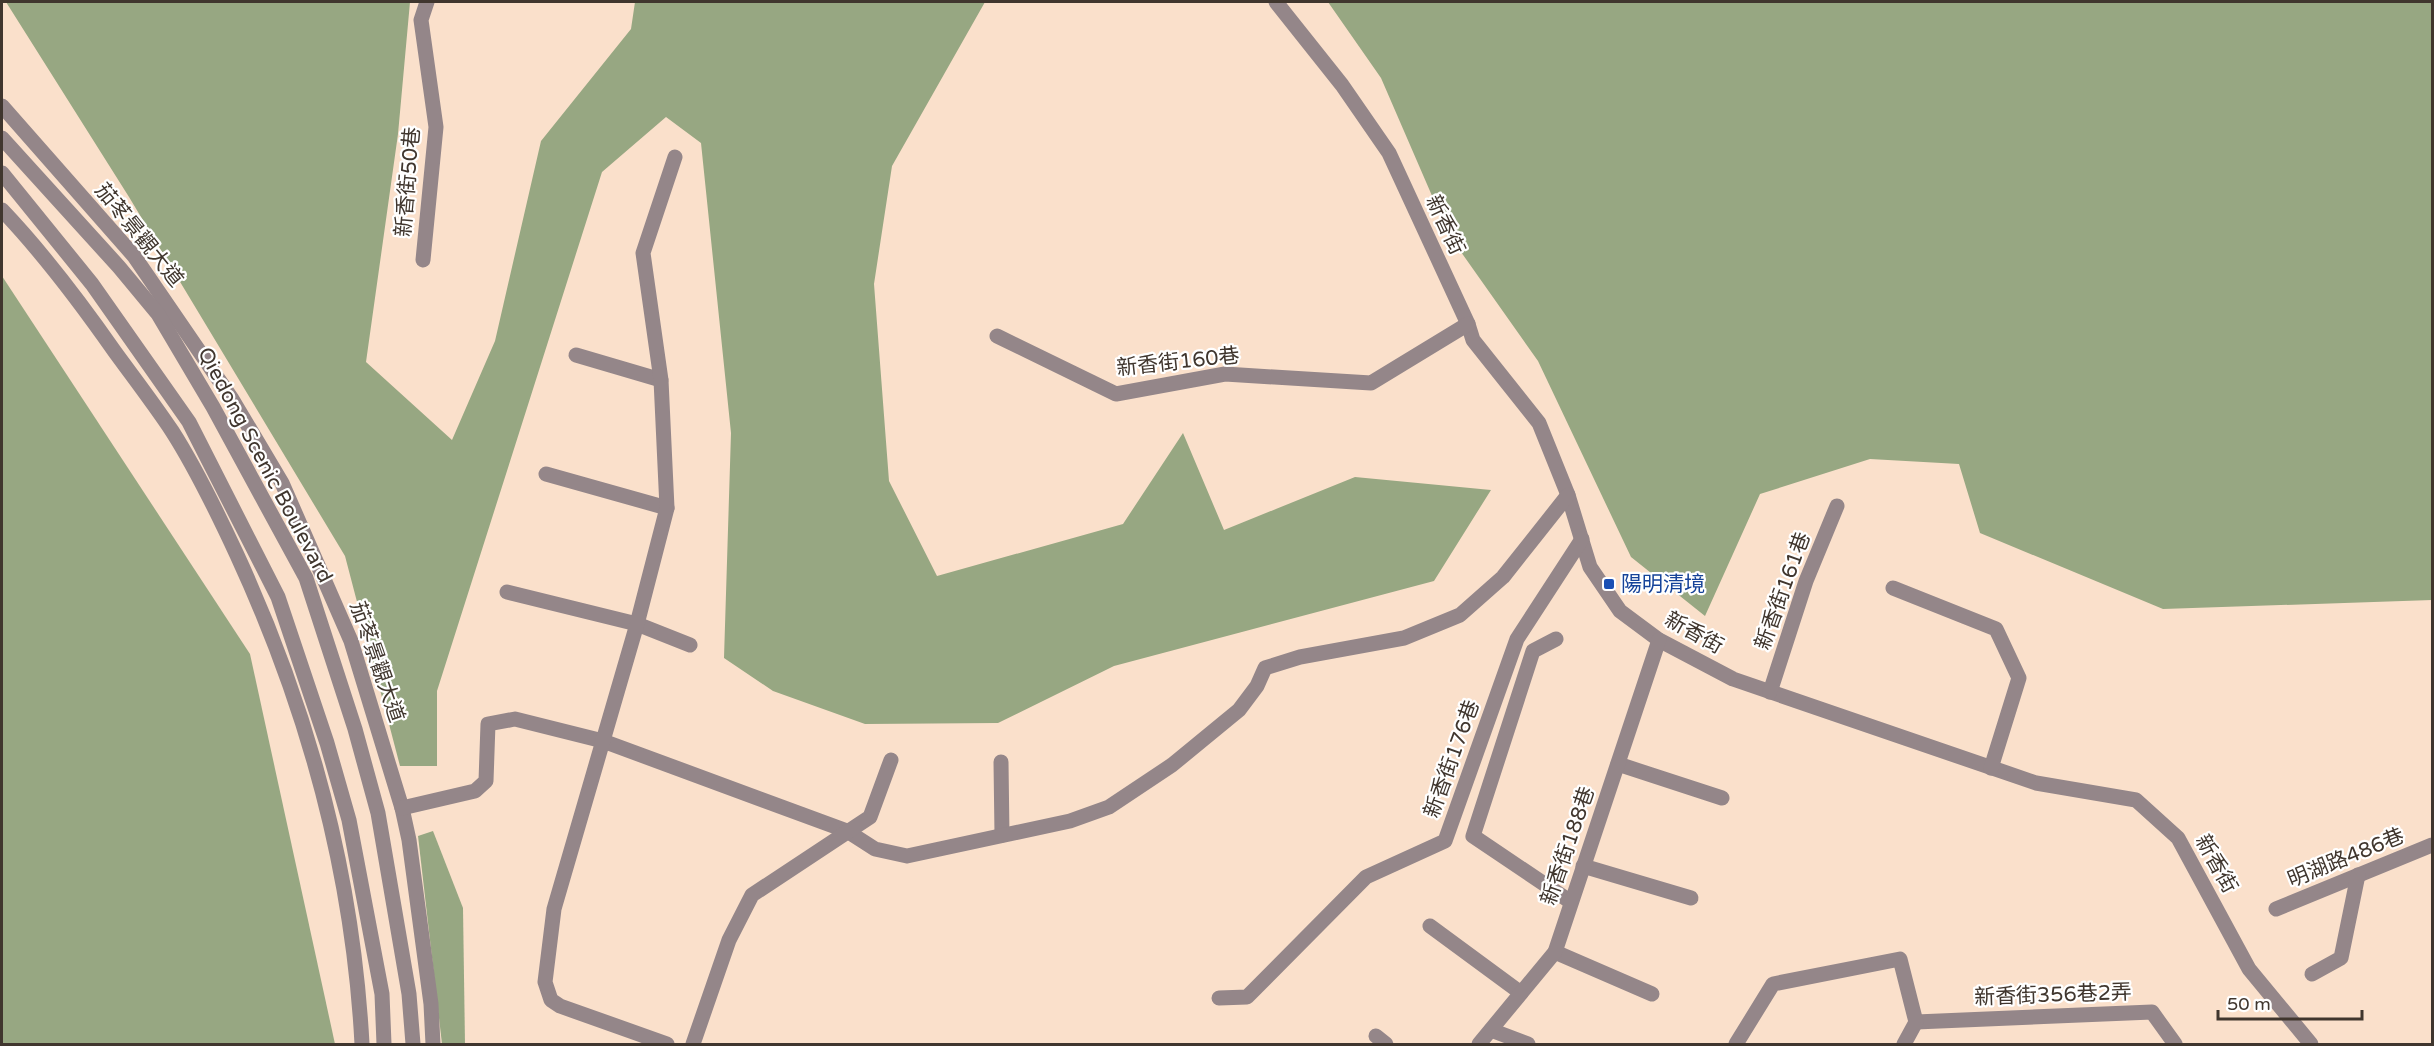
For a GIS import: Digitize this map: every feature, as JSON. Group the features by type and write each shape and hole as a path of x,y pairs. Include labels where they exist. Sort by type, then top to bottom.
{"street":[{"name":"新香街50巷","path":"423,260 436,127 421,20 427,2"},
{"name":"新香街","path":"1276,2 1342,85 1389,153 1468,324 1473,340 1539,423 1568,495 1590,567 1620,611 1659,640 1733,678 1770,692 2036,783 2136,800 2178,837 2249,969 2311,1044"},
{"name":"茄苳景觀大道","path":"2,106 134,256 232,399 282,483 351,641 402,808 409,840 431,1004 433,1044"},
{"name":"Qiedong Scenic Boulevard","path":"2,138 119,267 158,314 213,407 306,578 355,729 378,813 409,994 413,1044"},
{"path":"667,1044 560,1006 551,1000 545,982 554,909 637,624 667,508 661,380 642,253 675,157"},
{"path":"2,173 92,284 189,422 278,597 327,743 349,820 382,994 384,1044"},
{"path":"2,210 66,282 173,433 221,520 262,610 302,719 331,823 358,988 362,1044"},
{"path":"120,240 158,314"},
{"name":"新香街160巷","path":"997,336 1116,394 1225,374 1371,383 1468,324"},
{"path":"576,355 661,380"},
{"path":"546,474 667,508"},
{"path":"402,808 475,791 486,781 488,724 515,718 603,741 847,831 875,849 907,856 1070,821 1109,807 1172,765 1239,710 1257,686 1265,668 1300,657 1404,638 1460,615 1503,577 1568,495"},
{"name":"新香街161巷","path":"1770,692 1806,581 1837,506"},
{"name":"新香街176巷","path":"1219,998 1247,997 1366,877 1445,841 1517,639 1582,539"},
{"path":"1893,588 1996,629 2019,678 1991,768"},
{"path":"507,592 637,624 690,645"},
{"path":"1556,639 1533,651 1473,836 1571,902"},
{"name":"新香街188巷","path":"1479,1044 1554,952 1659,640"},
{"path":"693,1044 729,940 752,895 870,817 891,760"},
{"path":"1001,762 1002,835"},
{"path":"1618,764 1722,798"},
{"name":"明湖路486巷","path":"2276,909 2433,845"},
{"path":"1583,866 1691,898"},
{"path":"2312,974 2342,958 2358,875"},
{"path":"1430,926 1521,993"},
{"path":"1554,952 1652,994"},
{"path":"1736,1044 1773,984 1900,959 1916,1022 1904,1044"},
{"name":"新香街356巷2弄","path":"1916,1022 2152,1012 2175,1044"},
{"path":"1491,1030 1528,1044"}],"green space":[{"path":"6,2 410,2 398,134 366,362 452,440 495,341 541,141 631,29 635,2 985,2 892,166 874,284 889,481 937,576 1123,524 1183,433 1224,530 1355,477 1491,490 1434,581 1114,666 998,723 865,724 773,691 724,658 731,433 701,143 666,117 602,172 437,691 437,766 400,766 345,556 129,197"},
{"path":"1328,2 2432,2 2432,600 2163,609 1980,533 1959,464 1870,459 1760,494 1705,616 1631,557 1538,361 1449,235 1381,78"},
{"path":"2,276 250,654 335,1044 2,1044"},
{"path":"433,831 463,908 465,1044 442,1044 418,836"}],"place":[{"name":"陽明清境","path":"1609,584"}]}
